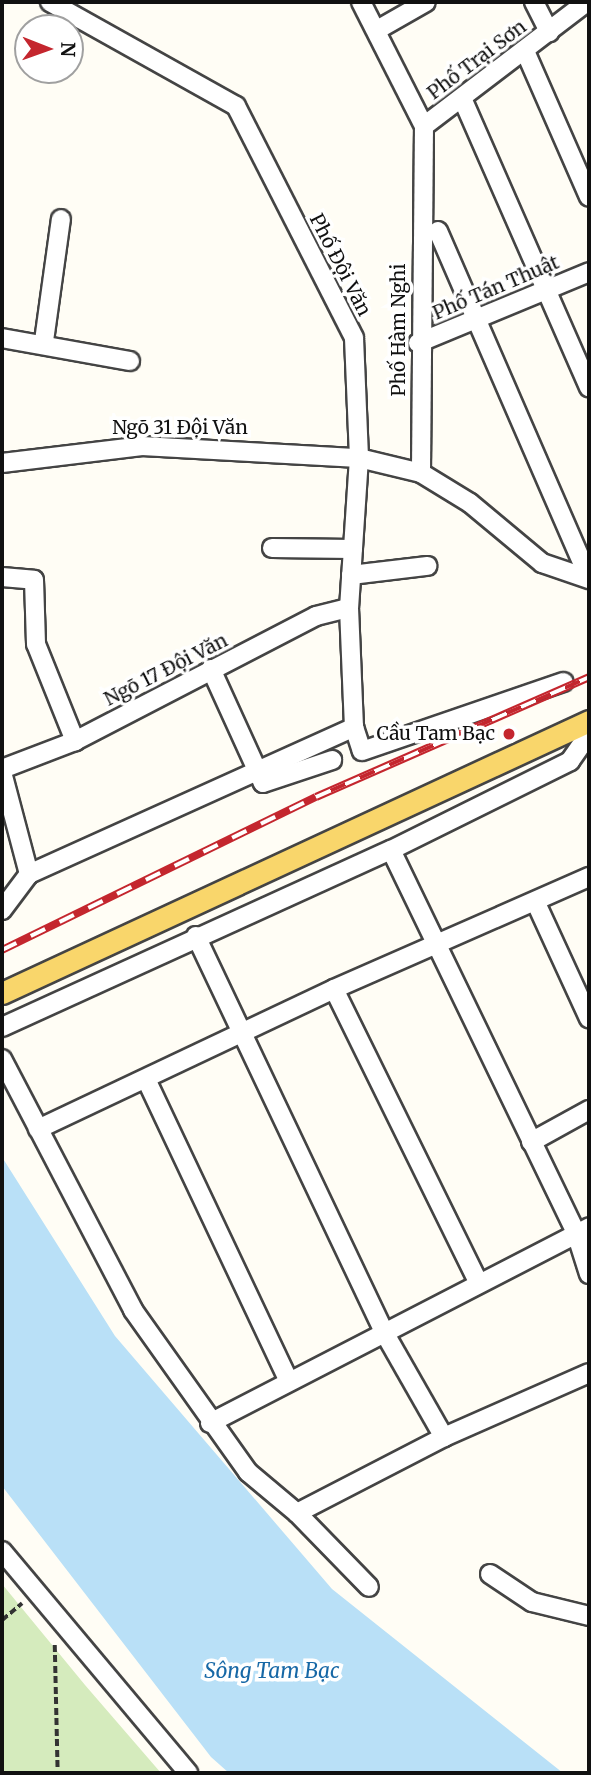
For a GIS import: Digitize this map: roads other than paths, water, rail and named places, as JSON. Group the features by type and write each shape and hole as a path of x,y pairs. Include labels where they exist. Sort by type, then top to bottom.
{"main road":[{"path":"2,993 589,721"}],"street":[{"name":"Phố Đội Văn","path":"50,2 236,106 354,338 359,458 349,608 354,727 362,751 563,682"},
{"name":"Phố Hàm Nghi","path":"361,2 424,126 418,343 421,473"},
{"path":"377,30 426,2"},
{"path":"534,2 550,32"},
{"name":"Phố Trại Sơn","path":"424,126 587,2"},
{"path":"525,51 589,197"},
{"path":"462,98 548,288 589,387"},
{"path":"44,341 61,219"},
{"path":"438,231 589,579"},
{"name":"Phố Tán Thuật","path":"418,343 589,272"},
{"path":"2,338 44,341 130,360"},
{"name":"Ngõ 31 Đội Văn","path":"2,463 142,446 359,458 421,473"},
{"path":"421,473 470,503 542,563 589,579"},
{"path":"272,548 353,549"},
{"path":"351,575 427,566"},
{"path":"2,577 34,580 36,644 75,741"},
{"name":"Ngõ 17 Đội Văn","path":"2,771 75,741 316,616 349,608"},
{"path":"211,669 263,783 332,760"},
{"path":"2,911 29,874 354,727"},
{"path":"2,1027 196,936 391,850 569,761 589,734"},
{"path":"2,771 29,874"},
{"path":"391,850 433,945 531,1142 582,1230 589,1274"},
{"path":"38,1129 334,989 536,903 589,877"},
{"path":"536,903 589,1018"},
{"path":"196,936 384,1332 444,1437"},
{"path":"334,989 478,1282"},
{"path":"2,1059 133,1310 211,1423 248,1472 297,1513 369,1587"},
{"path":"146,1079 288,1379"},
{"path":"531,1142 589,1110"},
{"path":"211,1423 288,1379 582,1230"},
{"path":"297,1513 444,1437 589,1373"},
{"path":"2,1551 188,1773"},
{"path":"490,1574 532,1602 589,1616"}],"water":[{"name":"Sông Tam Bạc","path":"2,1157 115,1336 332,1589 563,1773 229,1773 211,1757 2,1486"}],"railway":[{"path":"2,950 316,797 589,677"}],"place":[{"name":"Cầu Tam Bạc","path":"509,734"}]}
